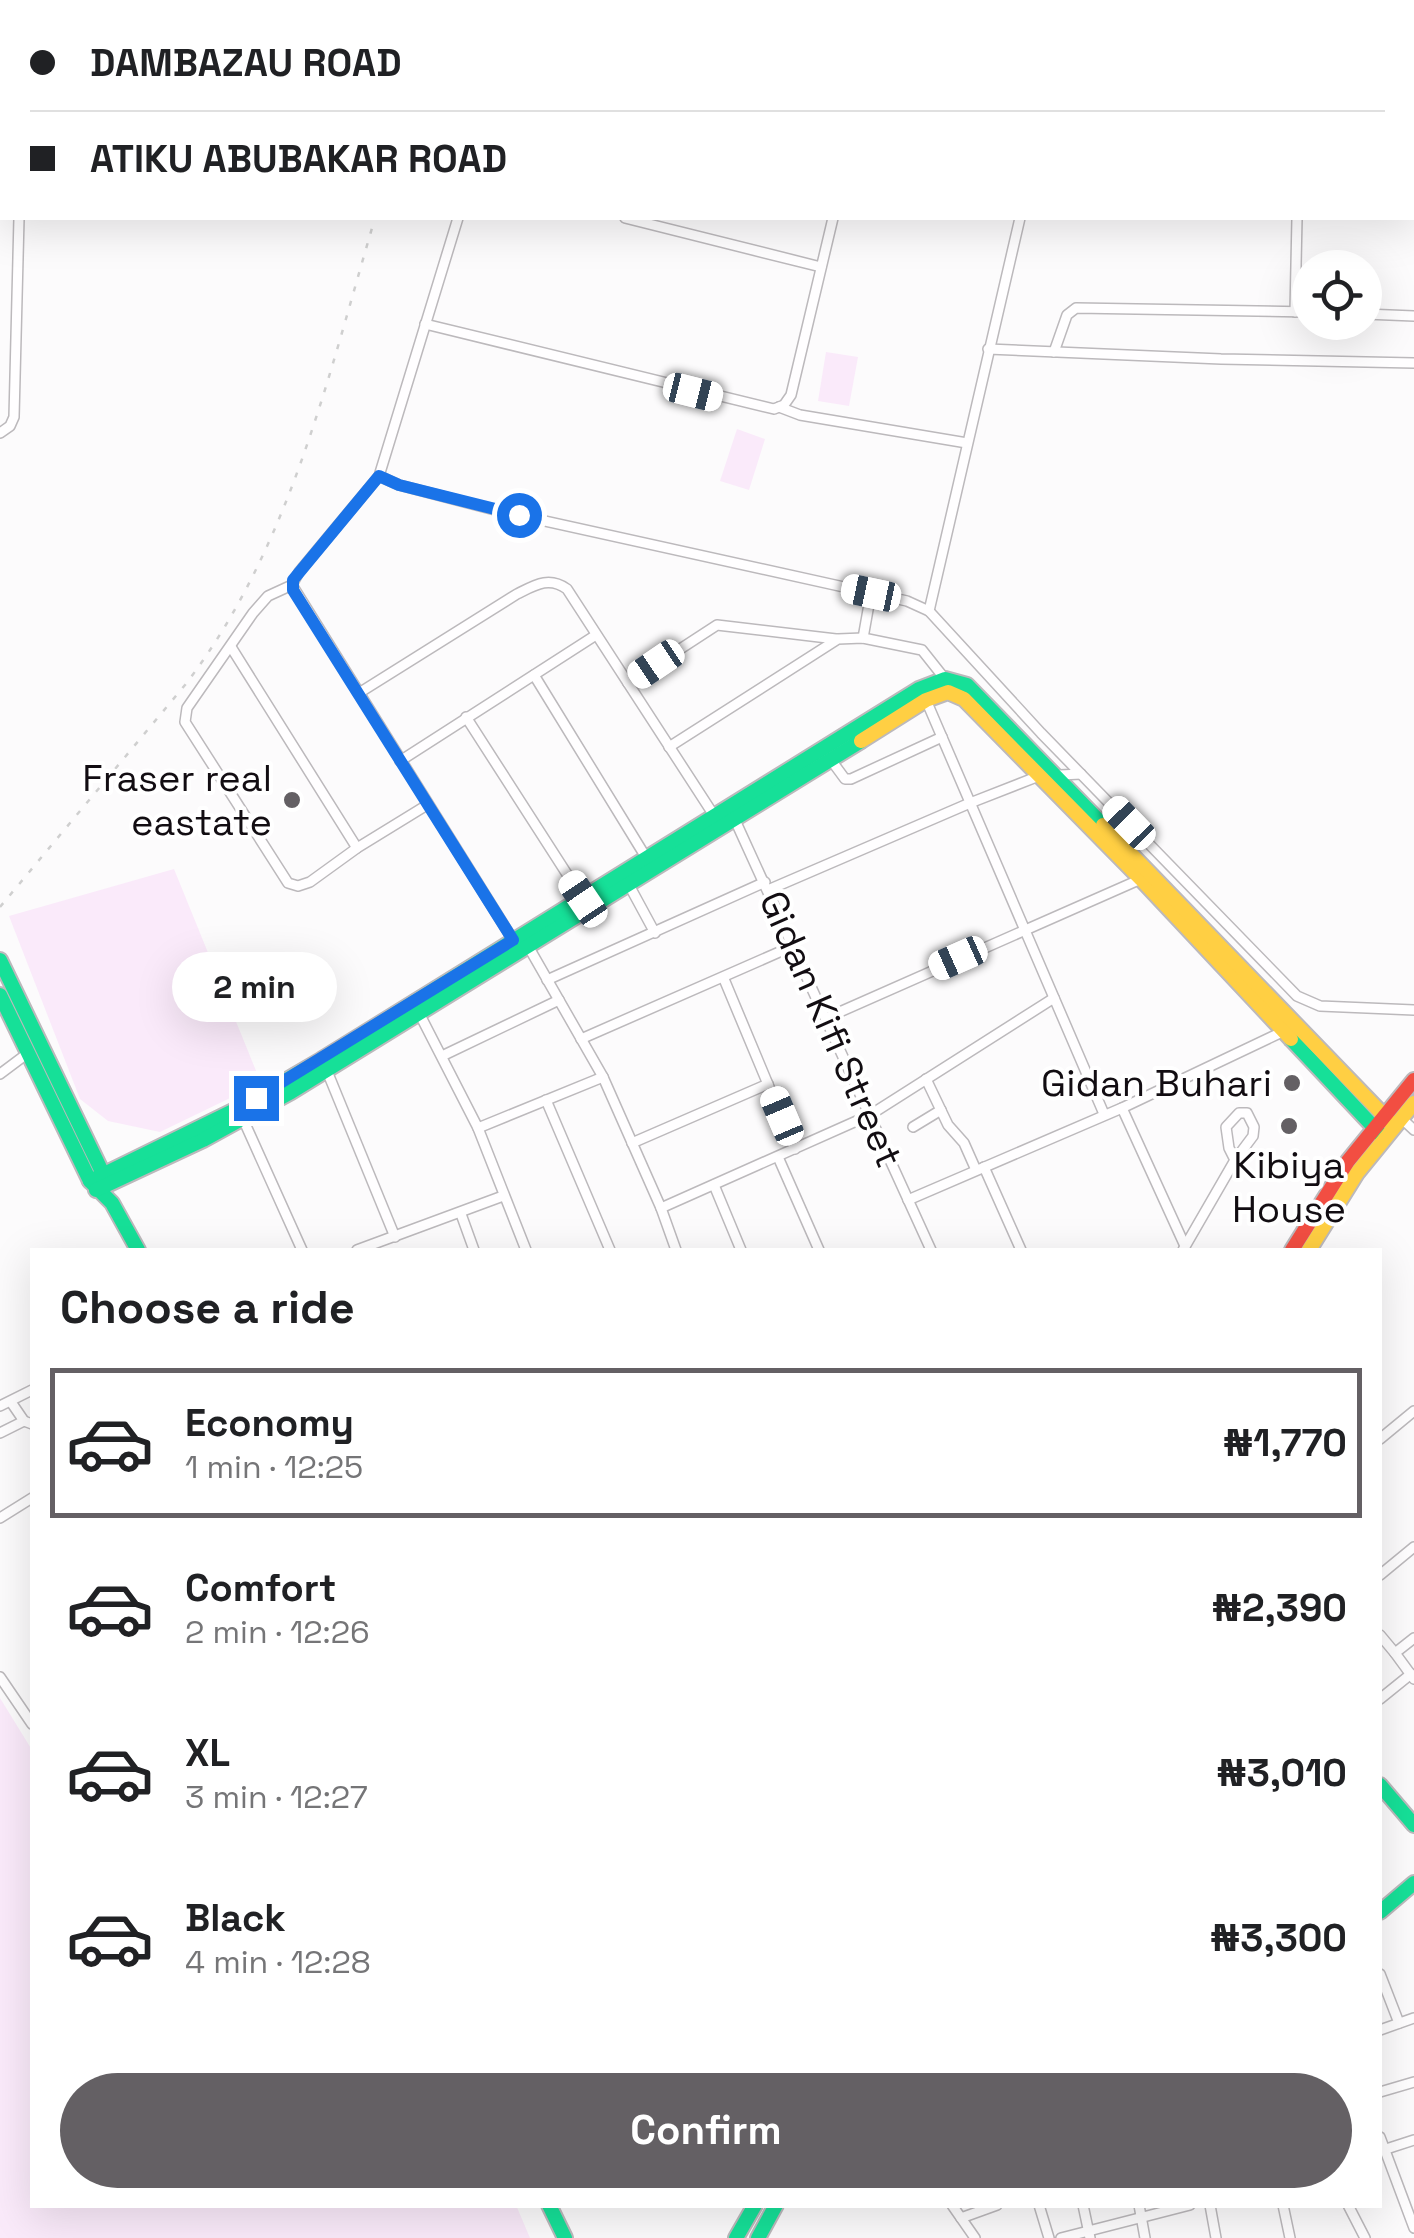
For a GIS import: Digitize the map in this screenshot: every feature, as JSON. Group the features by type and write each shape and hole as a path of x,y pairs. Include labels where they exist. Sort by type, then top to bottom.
{"street":[{"path":"0,433 14,417 20,220"},
{"path":"427,806 310,882 293,886 217,776 184,718 200,688 268,596 292,585 379,476 457,220"},
{"path":"633,220 821,268"},
{"path":"779,407 791,395 832,220"},
{"path":"929,611 1020,220"},
{"path":"1296,220 1296,250"},
{"path":"1054,352 1067,315 1076,308 1292,312"},
{"path":"1382,315 1414,316"},
{"path":"425,324 763,409 779,407 800,416 967,444"},
{"path":"988,349 1414,362"},
{"path":"379,476 399,485 495,510 871,593 929,611 1297,996 1320,1006 1414,1010"},
{"name":"Gidan Kifi Street","path":"359,693 539,582 564,586 670,747 726,816 767,886 930,1248"},
{"path":"292,585 427,806 547,980 603,1076 675,1248"},
{"path":"863,638 871,593"},
{"path":"628,683 717,624 838,639 863,638 922,650 945,679"},
{"path":"400,761 596,634"},
{"path":"670,747 838,639"},
{"path":"231,647 357,848"},
{"path":"534,675 647,859"},
{"path":"99,1182 237,1109 629,885 919,689 945,679 968,684 1056,774 1233,959 1376,1120"},
{"path":"520,946 583,899 647,859 831,760 926,700 948,692 964,699 1140,878 1282,1032 1376,1120 1414,1130"},
{"path":"926,700 1104,1114"},
{"path":"466,717 583,899"},
{"path":"831,760 851,780 942,738"},
{"path":"547,980 970,802 1039,776 1081,774"},
{"path":"826,1018 1140,878"},
{"path":"629,885 655,934"},
{"path":"580,1039 794,946"},
{"path":"1233,959 1249,947"},
{"path":"2,970 99,1182"},
{"path":"724,979 796,1149"},
{"path":"0,995 137,1248"},
{"path":"661,1208 870,1115 1054,998"},
{"path":"442,1056 559,1000"},
{"path":"417,1008 478,1128 525,1248"},
{"path":"99,1182 244,1120 327,1071 417,1008"},
{"path":"908,1200 1122,1108 1282,1032"},
{"path":"0,1074 28,1052"},
{"path":"327,1071 395,1238"},
{"path":"478,1128 603,1076"},
{"path":"926,1079 1021,1248"},
{"path":"1293,1248 1326,1191 1376,1120 1414,1080"},
{"path":"632,1143 768,1084"},
{"path":"546,1100 609,1248"},
{"path":"1310,1248 1342,1191 1414,1102"},
{"path":"1122,1108 1184,1248"},
{"path":"913,1127 941,1110"},
{"path":"1184,1248 1252,1136 1254,1127 1246,1114 1239,1113 1226,1127 1235,1160"},
{"path":"244,1120 301,1248"},
{"path":"778,1157 819,1248"},
{"path":"714,1184 740,1248"},
{"path":"384,1246 395,1238 503,1196"},
{"path":"461,1214 473,1248"},
{"path":"0,1406 30,1391"},
{"path":"0,1432 28,1423 11,1402"},
{"path":"1382,1436 1414,1412"},
{"path":"0,1518 30,1499"},
{"path":"1382,1573 1414,1547"},
{"path":"1382,1637 1412,1676 1382,1698"},
{"path":"1395,1653 1414,1638"},
{"path":"0,1677 30,1721"},
{"path":"1382,1787 1414,1825"},
{"path":"1382,1910 1414,1884"},
{"path":"1382,1979 1399,2023"},
{"path":"1382,2029 1414,2018"},
{"path":"1382,2091 1414,2082"},
{"path":"1414,2140 1382,2150 1414,2228"},
{"path":"550,2208 565,2238"},
{"path":"736,2238 753,2208"},
{"path":"758,2238 774,2208"},
{"path":"954,2208 975,2238"},
{"path":"961,2218 989,2208"},
{"path":"1041,2208 1049,2238"},
{"path":"1084,2208 1089,2234"},
{"path":"1140,2208 1146,2238"},
{"path":"1061,2238 1089,2234 1179,2208"},
{"path":"1211,2208 1216,2238"},
{"path":"1284,2208 1290,2238"},
{"path":"1350,2208 1365,2238"}],"shaded area":[{"path":"826,352 858,357 849,406 818,401"},
{"path":"737,429 765,439 749,490 720,481"},
{"path":"174,869 261,1083 160,1132 108,1121 80,1099 9,916"},
{"path":"0,1698 30,1747 30,2208 517,2208 530,2238 0,2238"}],"railway":[{"path":"0,907 185,685 252,577 301,461 374,220"}],"traffic: fast":[{"path":"90,1181 237,1109 321,1060 919,689 945,679 967,685 1103,825"},
{"path":"96,1190 203,1140 291,1092 861,741"},
{"path":"0,960 105,1178"},
{"path":"0,995 90,1181 112,1203 137,1248"},
{"path":"1291,1039 1383,1137"},
{"path":"1382,1787 1414,1825"},
{"path":"1382,1910 1414,1883"},
{"path":"550,2208 565,2238"},
{"path":"736,2238 753,2208"},
{"path":"758,2238 774,2208"}],"traffic: slow":[{"path":"861,741 926,700 948,692 964,699 1291,1039"},
{"path":"1103,825 1393,1125"},
{"path":"1310,1248 1357,1173 1414,1103"}],"traffic: jam":[{"path":"1293,1248 1348,1161 1414,1080"}],"place":[{"name":"Fraser real eastate","path":"292,800"},
{"name":"Gidan Buhari","path":"1292,1083"},
{"name":"Kibiya House","path":"1289,1126"}],"route":[{"path":"256,1098 513,940 293,590 293,580 379,476 399,485 519,515"}]}
